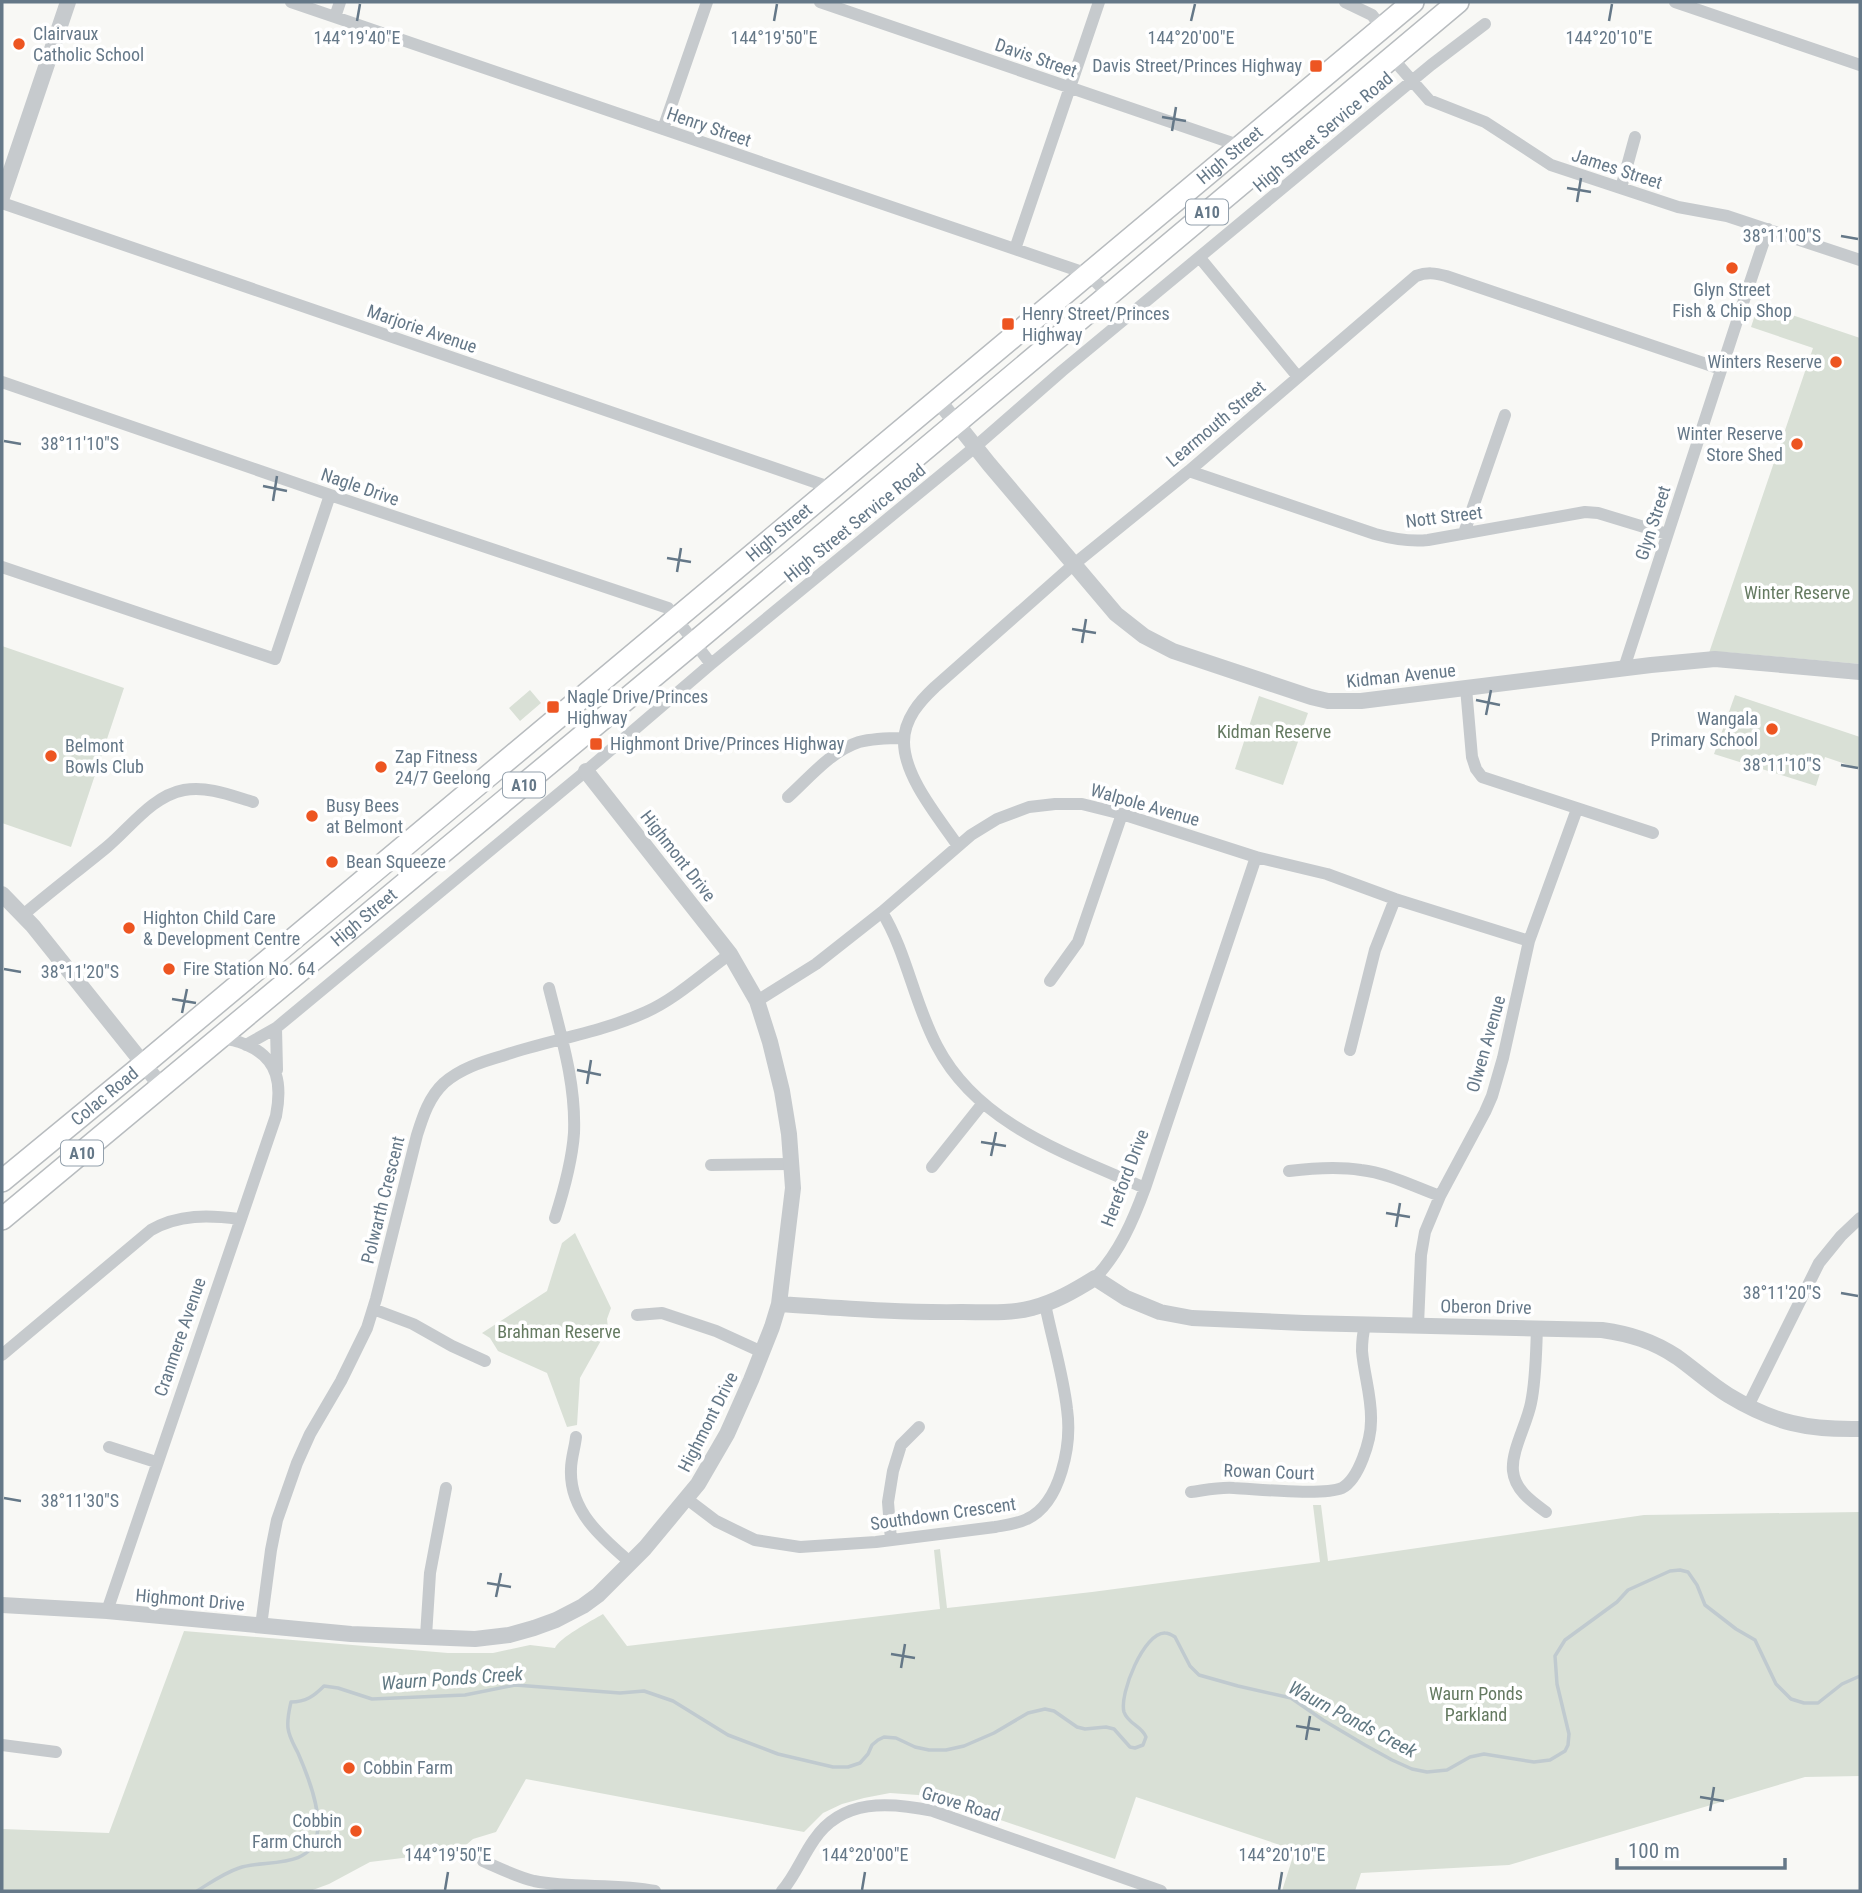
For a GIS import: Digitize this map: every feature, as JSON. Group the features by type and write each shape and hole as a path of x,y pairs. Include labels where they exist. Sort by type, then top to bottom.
{"highway":[{"name":"High Street","path":"144,1064 1413,2"},
{"name":"High Street","path":"162,1087 1458,2"},
{"path":"1382,28 1394,56"},
{"name":"Colac Road","path":"2,1181 144,1064"},
{"name":"Colac Road","path":"2,1220 162,1087"}],"street":[{"path":"2,197 68,2"},
{"name":"Henry Street","path":"291,2 1088,274 1109,295"},
{"path":"335,16 340,2"},
{"path":"663,130 707,2"},
{"name":"Davis Street","path":"820,2 1241,146"},
{"path":"1015,249 1099,2"},
{"path":"1345,2 1368,12 1382,28"},
{"path":"1675,2 1860,65"},
{"name":"High Street Service Road","path":"246,1045 276,1028 975,447 1062,371 1412,81 1485,24"},
{"name":"James Street","path":"1394,56 1400,67 1433,102 1485,122 1551,166 1678,207 1725,215 1860,260"},
{"path":"1620,188 1635,136"},
{"name":"Marjorie Avenue","path":"2,203 832,488"},
{"name":"Glyn Street","path":"1624,668 1768,229"},
{"path":"1200,258 1298,377"},
{"name":"Learmouth Street","path":"904,738 918,703 935,687 1073,565 1189,471 1409,282 1424,273 1446,276 1721,369"},
{"name":"Nagle Drive","path":"2,382 668,608 695,642"},
{"name":"Kidman Avenue","path":"938,400 1116,614 1144,636 1173,651 1311,697 1328,701 1361,701 1715,659 1860,672"},
{"path":"1464,533 1505,415"},
{"name":"Nott Street","path":"1189,471 1397,540 1413,542 1585,512 1598,513 1667,534"},
{"path":"2,567 275,659 330,495"},
{"path":"695,642 711,664"},
{"path":"1466,688 1472,758 1482,777 1653,833"},
{"path":"788,797 848,746 867,740 904,738 908,763 916,783 958,846"},
{"name":"Highmont Drive","path":"2,1605 107,1611 351,1634 475,1639 509,1635 556,1620 583,1606 597,1595 631,1563 698,1484 727,1434 779,1304 791,1212 792,1164 782,1091 757,1001 730,954 586,771"},
{"path":"23,915 169,795 206,789 253,802"},
{"name":"Walpole Avenue","path":"757,1001 816,964 882,912 971,835 998,819 1030,807 1055,804 1082,804 1122,814 1255,857 1327,874 1529,942"},
{"name":"Olwen Avenue","path":"1418,1325 1421,1255 1425,1232 1440,1196 1485,1112 1497,1079 1529,942 1577,809"},
{"path":"1049,981 1078,942 1122,814"},
{"name":"Hereford Drive","path":"779,1304 869,1311 1008,1312 1029,1309 1064,1297 1094,1278 1123,1240 1145,1188 1255,857"},
{"path":"2,894 23,915 162,1087"},
{"path":"1350,1050 1376,950 1395,899"},
{"path":"882,912 896,939 921,1011 937,1046 955,1074 975,1097 1004,1120 1049,1146 1145,1188"},
{"name":"Polwarth Crescent","path":"261,1626 277,1520 310,1434 355,1356 373,1309 417,1135 432,1097 454,1075 471,1066 648,1012 730,954"},
{"path":"549,988 572,1090 573,1135 567,1177 555,1218"},
{"name":"Cranmere Avenue","path":"107,1611 276,1116 279,1102 276,1028"},
{"path":"220,1039 233,1039 264,1055 277,1074"},
{"path":"932,1167 983,1103"},
{"path":"711,1165 792,1164"},
{"path":"1289,1171 1315,1168 1362,1170 1440,1196"},
{"path":"2,1355 162,1223 193,1216 239,1219"},
{"path":"1748,1406 1819,1264 1841,1236 1860,1218"},
{"name":"Oberon Drive","path":"1094,1278 1126,1298 1160,1312 1192,1318 1602,1330 1640,1338 1657,1345 1718,1389 1789,1424 1810,1428 1860,1429"},
{"name":"Southdown Crescent","path":"687,1499 734,1531 772,1544 813,1546 891,1540 1013,1524 1027,1519 1049,1501 1060,1477 1068,1430 1064,1389 1045,1304"},
{"path":"373,1309 413,1324 485,1361"},
{"path":"637,1315 662,1313 716,1331 762,1352"},
{"name":"Rowan Court","path":"1191,1492 1214,1488 1323,1492 1343,1487 1351,1481 1363,1455 1372,1414 1363,1353 1365,1325"},
{"path":"1537,1328 1534,1388 1527,1420 1513,1461 1513,1471 1523,1494 1546,1512"},
{"path":"891,1540 888,1502 893,1471 901,1445 919,1427"},
{"path":"576,1437 570,1471 575,1500 597,1533 631,1563"},
{"path":"109,1447 156,1462"},
{"path":"426,1636 429,1573 446,1488"},
{"path":"2,1745 56,1752"},
{"name":"Grove Road","path":"782,1891 814,1840 831,1822 844,1813 883,1804 903,1804 933,1811 1158,1891"},
{"path":"483,1861 531,1880 655,1891"}],"green space":[{"name":"Winter Reserve","path":"1760,300 1772,304 1771,308 1860,338 1860,664 1709,653 1813,348 1751,327"},
{"name":"Belmont Bowls Club","path":"2,646 124,688 71,847 2,823"},
{"path":"530,690 541,703 520,721 509,708"},
{"path":"1735,695 1860,737 1860,769 1825,757 1816,786 1714,754"},
{"name":"Kidman Reserve","path":"1259,696 1308,713 1283,785 1235,769"},
{"name":"Brahman Reserve","path":"575,1233 611,1308 607,1319 608,1328 580,1378 577,1425 567,1427 547,1373 498,1351 490,1338 482,1333 547,1291 562,1243"},
{"name":"Waurn Ponds Parkland","path":"1313,1505 1321,1505 1328,1561 1644,1515 1860,1512 1860,1776 1805,1777 1509,1865 1361,1873 1355,1891 1282,1891 1295,1850 1136,1797 1115,1859 945,1801 918,1795 890,1793 842,1804 823,1813 804,1832 526,1779 496,1832 473,1839 459,1851 370,1862 310,1891 2,1891 2,1829 109,1833 184,1631 448,1653 493,1653 530,1645 555,1648 569,1635 603,1614 627,1646 940,1609 934,1550 940,1549 947,1608 1320,1562"}],"waterway":[{"name":"Waurn Ponds Creek","path":"197,1891 233,1870 296,1858 313,1846 317,1835 318,1815 306,1772 289,1735 288,1718 291,1702 309,1698 324,1686 372,1699 465,1695 515,1685 620,1693 644,1691 673,1701 728,1735 778,1754 833,1767 848,1767 860,1763 872,1745 884,1737 896,1738 929,1750 946,1750 964,1746 994,1733 1028,1713 1045,1709 1054,1711 1077,1727 1114,1729 1130,1747 1143,1745 1146,1737 1144,1733 1124,1712 1125,1692 1141,1653 1157,1635 1166,1633 1175,1637 1190,1666 1199,1675 1291,1698 1392,1760 1427,1772 1447,1770 1470,1757 1484,1754 1534,1762 1550,1760 1565,1751 1569,1734 1557,1684 1555,1656 1565,1640 1617,1602 1628,1590 1670,1571 1680,1570 1688,1572 1705,1605 1755,1640 1776,1684 1791,1699 1818,1703 1842,1684 1860,1676"}],"place":[{"name":"Clairvaux Catholic School","path":"19,44"},
{"name":"Davis Street/Princes Highway","path":"1316,66"},
{"name":"Glyn Street Fish & Chip Shop","path":"1732,268"},
{"name":"Henry Street/Princes Highway","path":"1008,324"},
{"name":"Winters Reserve","path":"1836,362"},
{"name":"Winter Reserve Store Shed","path":"1797,444"},
{"name":"Nagle Drive/Princes Highway","path":"553,707"},
{"name":"Wangala Primary School","path":"1772,729"},
{"name":"Highmont Drive/Princes Highway","path":"596,744"},
{"name":"Belmont Bowls Club","path":"51,756"},
{"name":"Zap Fitness 24/7 Geelong","path":"381,767"},
{"name":"Busy Bees at Belmont","path":"312,816"},
{"name":"Bean Squeeze","path":"332,862"},
{"name":"Highton Child Care & Development Centre","path":"129,928"},
{"name":"Fire Station No. 64","path":"169,969"},
{"name":"Cobbin Farm","path":"349,1768"},
{"name":"Cobbin Farm Church","path":"356,1831"}]}
